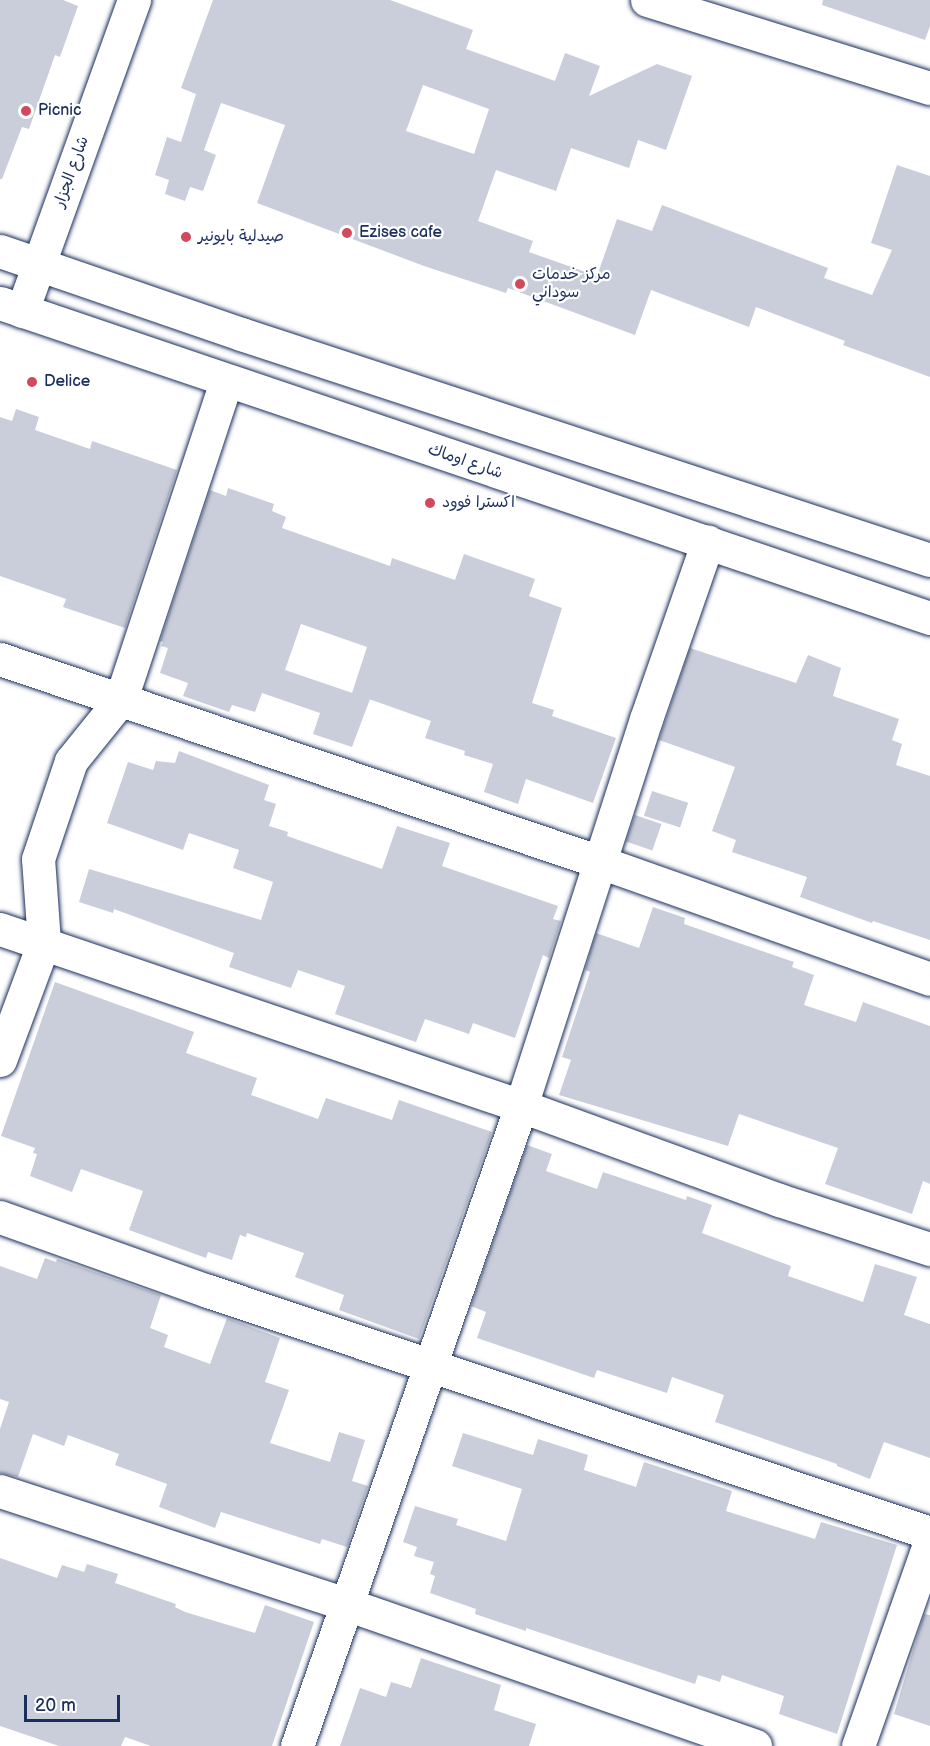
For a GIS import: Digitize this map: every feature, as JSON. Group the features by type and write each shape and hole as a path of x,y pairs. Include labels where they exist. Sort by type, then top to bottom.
{"street":[{"name":"شارع الجزار","path":"11,307 39,264 134,0"},
{"path":"648,0 930,88"},
{"path":"0,251 241,334 930,560"},
{"name":"شارع اوماك","path":"11,307 930,618"},
{"path":"0,1060 44,942 38,859 71,761 121,699 226,381"},
{"path":"297,1746 520,1106 646,719 708,541"},
{"path":"0,659 600,862 930,979"},
{"path":"0,929 44,942 520,1106 779,1200 930,1249"},
{"path":"0,1216 208,1291 930,1533"},
{"path":"0,1491 346,1604 755,1746"},
{"path":"858,1746 930,1542"}],"building":[{"path":"0,0 63,0 78,6 60,57 55,55 29,129 22,127 2,179 0,179"},
{"path":"213,0 390,0 473,30 466,49 555,81 565,53 600,66 589,96 657,64 692,76 666,150 638,140 629,168 571,148 556,191 496,170 478,221 533,241 529,252 597,276 617,219 652,231 662,205 828,268 824,278 872,295 892,250 871,243 897,165 930,176 930,377 843,345 845,341 756,307 749,327 651,290 635,335 508,288 506,293 424,266 257,203 285,125 221,103 204,150 216,155 203,191 190,187 185,201 165,194 169,180 155,175 167,137 181,142 196,94 181,88","holes":["423,85 489,109 474,154 406,131"]},
{"path":"823,0 930,0 930,26 925,40 822,5"},
{"path":"16,409 39,417 35,430 90,449 92,441 177,470 125,628 63,607 66,599 0,576 0,417 12,421"},
{"path":"228,488 274,504 272,511 286,517 282,528 390,566 392,558 455,580 464,554 535,579 529,596 562,608 532,703 554,710 552,716 616,738 593,803 526,779 518,804 484,792 493,764 464,755 465,751 425,738 431,721 370,699 352,747 313,734 320,713 262,693 255,712 232,705 229,712 183,696 188,683 160,673 168,648 161,646 163,642 160,641 210,490 226,496","holes":["301,624 367,647 352,693 285,670"]},
{"path":"690,648 796,683 808,655 841,668 833,696 899,719 892,740 902,744 896,765 930,776 930,940 873,921 872,923 800,897 807,877 732,852 736,840 712,831 735,767 659,740"},
{"path":"179,751 269,785 264,800 276,804 269,826 288,832 287,836 382,869 397,826 450,843 442,866 558,906 553,919 561,921 549,958 543,955 515,1038 473,1023 469,1034 425,1019 416,1042 335,1014 345,986 298,970 291,988 229,967 234,953 114,909 113,913 79,902 89,869 261,920 273,882 233,868 239,850 189,833 183,850 107,823 128,762 153,770 156,761 175,763"},
{"path":"652,791 688,803 680,827 644,816"},
{"path":"635,815 661,824 652,851 626,841"},
{"path":"653,907 685,918 684,924 794,962 792,967 814,975 804,1005 856,1022 863,1002 930,1026 930,1184 923,1181 912,1214 825,1184 838,1148 739,1114 728,1146 559,1095 571,1060 562,1057 590,972 585,970 596,933 639,948"},
{"path":"55,982 194,1032 186,1053 257,1078 251,1095 318,1119 326,1098 392,1120 399,1100 492,1132 419,1339 339,1310 344,1295 295,1277 304,1253 247,1233 246,1237 240,1235 232,1260 208,1252 206,1258 129,1230 143,1191 81,1169 72,1192 30,1176 37,1154 33,1153 35,1148 1,1136"},
{"path":"527,1145 552,1154 546,1171 597,1189 603,1172 686,1200 687,1196 712,1205 702,1233 791,1266 788,1276 863,1302 875,1264 917,1277 904,1315 930,1324 930,1458 884,1442 870,1479 837,1466 837,1464 715,1422 724,1395 672,1377 667,1393 597,1370 594,1378 477,1338 486,1312 471,1306"},
{"path":"45,1258 56,1262 57,1259 161,1295 150,1328 168,1335 164,1347 210,1364 227,1318 280,1338 265,1382 289,1390 270,1443 330,1462 339,1432 365,1440 352,1481 368,1486 347,1547 322,1539 320,1544 221,1512 215,1528 159,1507 167,1484 115,1465 119,1454 68,1435 64,1446 33,1434 18,1477 0,1473 0,1429 9,1402 0,1399 0,1266 37,1279"},
{"path":"463,1433 533,1455 538,1439 588,1455 584,1470 636,1487 644,1462 732,1491 726,1511 815,1539 821,1522 897,1545 837,1734 779,1714 784,1696 722,1675 720,1682 698,1675 695,1684 526,1628 526,1631 475,1614 476,1609 430,1593 435,1576 430,1574 434,1562 414,1556 417,1547 403,1542 415,1506 458,1519 456,1525 506,1541 522,1489 452,1466"},
{"path":"0,1558 57,1578 62,1565 84,1572 87,1564 118,1574 115,1583 176,1604 175,1607 185,1612 255,1633 265,1605 314,1622 272,1746 151,1746 125,1737 121,1746 59,1746 0,1726"},
{"path":"924,1614 930,1615 930,1726 894,1714"},
{"path":"421,1658 501,1685 494,1710 536,1724 529,1746 340,1746 360,1688 386,1697 391,1682 411,1688"}],"place":[{"name":"Picnic","path":"26,111"},
{"name":"Ezises cafe","path":"347,233"},
{"name":"صيدلية بايونير","path":"186,237"},
{"name":"مركز خدمات سوداني","path":"520,284"},
{"name":"Delice","path":"32,382"},
{"name":"اكسترا فوود","path":"430,503"}]}
